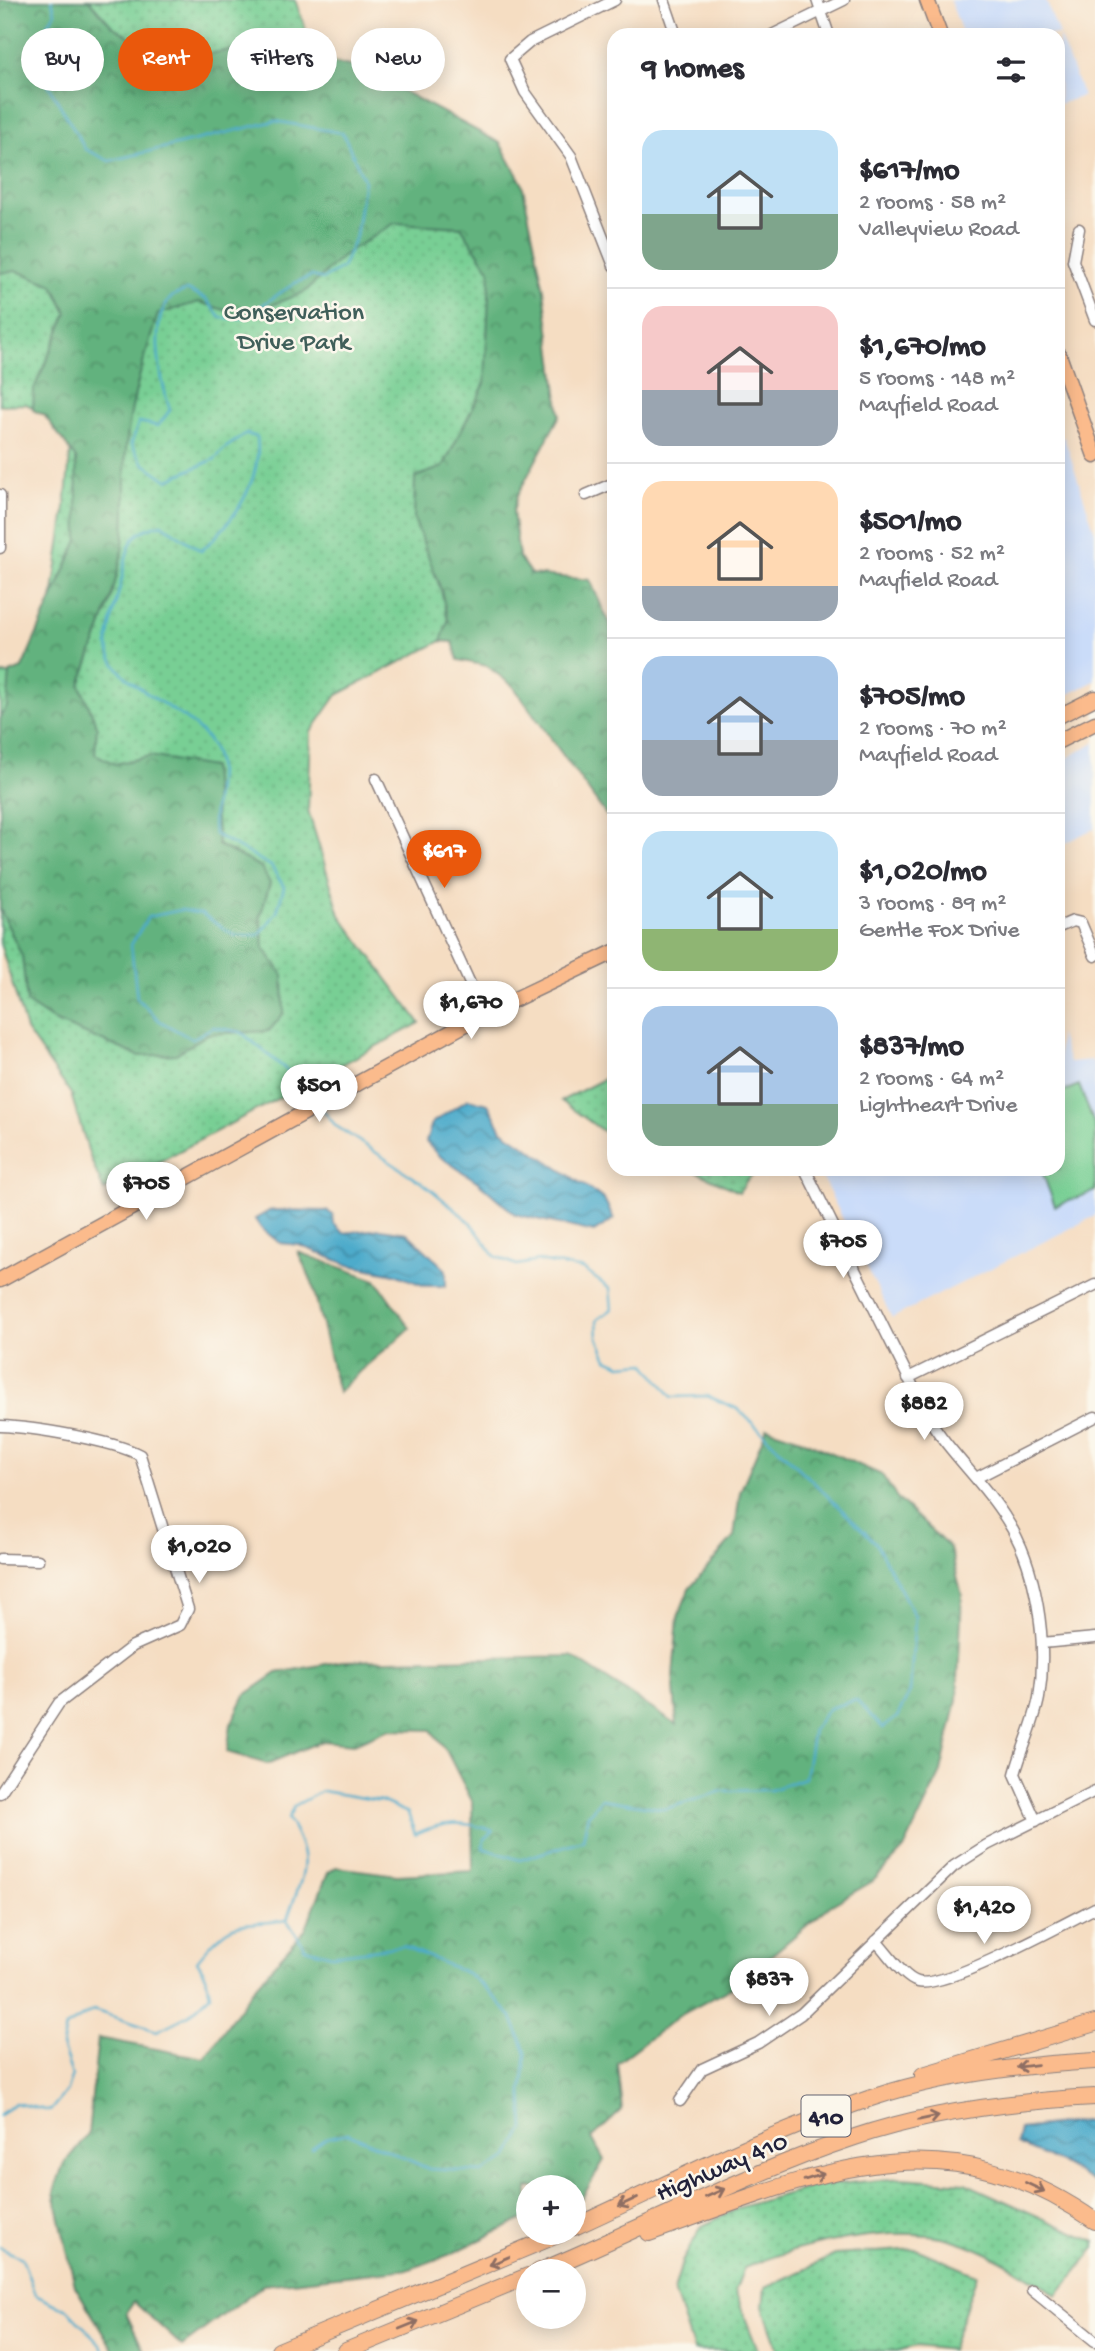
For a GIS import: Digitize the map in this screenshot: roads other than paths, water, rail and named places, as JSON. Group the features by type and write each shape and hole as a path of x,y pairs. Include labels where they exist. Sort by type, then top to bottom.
{"highway":[{"path":"872,2098 894,2085 1095,2023"},
{"name":"Highway 410","path":"586,2221 754,2144 872,2098 982,2072 1037,2064 1095,2061"},
{"name":"Highway 410","path":"569,2259 774,2167 857,2136 984,2107 1095,2097"},
{"path":"609,2242 643,2235 830,2172 895,2160 967,2165 1003,2174 1043,2190 1095,2221"},
{"path":"279,2351 533,2245"},
{"path":"346,2351 516,2281"}],"main road":[{"path":"927,0 937,28"},
{"path":"1065,372 1095,456"},
{"path":"1065,713 1095,698"},
{"path":"1065,738 1095,723"},
{"path":"0,1279 484,1014 607,956"}],"street":[{"path":"607,248 571,156 525,92 510,59 530,41 615,0"},
{"path":"664,0 674,28"},
{"path":"783,28 819,6 844,0"},
{"path":"819,6 827,28"},
{"path":"1079,229 1073,261 1095,320"},
{"path":"586,495 607,486"},
{"path":"0,495 0,548"},
{"path":"376,779 484,1014"},
{"path":"1065,924 1073,921 1081,923 1095,956"},
{"path":"808,1176 937,1433 1007,1519 1017,1540 1032,1585 1042,1643 1039,1700 1015,1774 1036,1821"},
{"path":"908,1378 1095,1285"},
{"path":"976,1478 1095,1417"},
{"path":"0,1426 18,1426 106,1444 140,1455 188,1609 180,1625 133,1646 59,1703 0,1793"},
{"path":"0,1559 38,1560"},
{"path":"1042,1643 1095,1638"},
{"path":"680,2101 702,2070 776,2033 954,1866 987,1845 1095,1791"},
{"path":"876,1941 910,1977 926,1982 986,1963 1095,1908"},
{"path":"1032,2290 1095,2340"}],"water":[{"path":"468,1099 488,1104 502,1130 604,1199 614,1219 594,1232 515,1214 478,1182 439,1156 426,1142 432,1123"},
{"path":"271,1210 327,1211 333,1215 334,1224 343,1233 381,1229 407,1233 446,1270 446,1286 425,1286 395,1274 349,1265 299,1245 280,1243 261,1228 255,1219"},
{"path":"1095,2120 1095,2183 1061,2163 1017,2144 1020,2129"}],"waterway":[{"path":"52,0 55,13 47,26 36,63 85,149 109,161 275,121 343,133 364,180 356,236 342,268 323,279 312,276 295,283 243,318 221,318 206,299 187,290 173,296 164,307 160,320 158,351 170,410 158,426 139,422 131,444 143,463 167,480 215,459 225,448 246,434 257,437 258,453 255,470 243,500 224,528 201,551 162,524 143,530 137,535 127,554 108,639 113,660 122,673 198,729 214,751 218,774 214,834 271,866 284,887 277,912 259,935 234,935 202,914 181,910 148,917 131,945 137,998 160,1021 192,1039 213,1027 241,1032 302,1083 315,1099"},
{"path":"0,2116 15,2103 50,2111 67,2090 72,2075 62,2046 66,2027 93,2010 157,2031 189,2015 210,1995 206,1976 197,1961 228,1929 245,1924 287,1920 301,1880 304,1859 288,1819 294,1806 322,1791 381,1801 408,1813 415,1834 445,1824 472,1825 493,1831 484,1840 483,1848 520,1860 583,1840 588,1815 601,1799 665,1809 722,1791 771,1790 805,1778 813,1729 829,1708 856,1700 883,1728 897,1717 910,1692 915,1617 876,1543 738,1409 707,1396 672,1397 645,1363 621,1365 607,1359 598,1338 597,1320 612,1309 610,1289 583,1269 539,1261 517,1265 495,1256 470,1222 428,1187 336,1126 323,1110"},
{"path":"287,1920 305,1948 332,1955 403,1946 467,1973 490,1992 512,2017 526,2053 522,2092 524,2129 508,2158 482,2172 429,2169 348,2133 326,2138 312,2148"},
{"path":"0,2248 22,2258 35,2295 68,2310 101,2345 103,2351"}],"park label":[{"name":"Conservation Drive Park","path":"294,325"}]}
